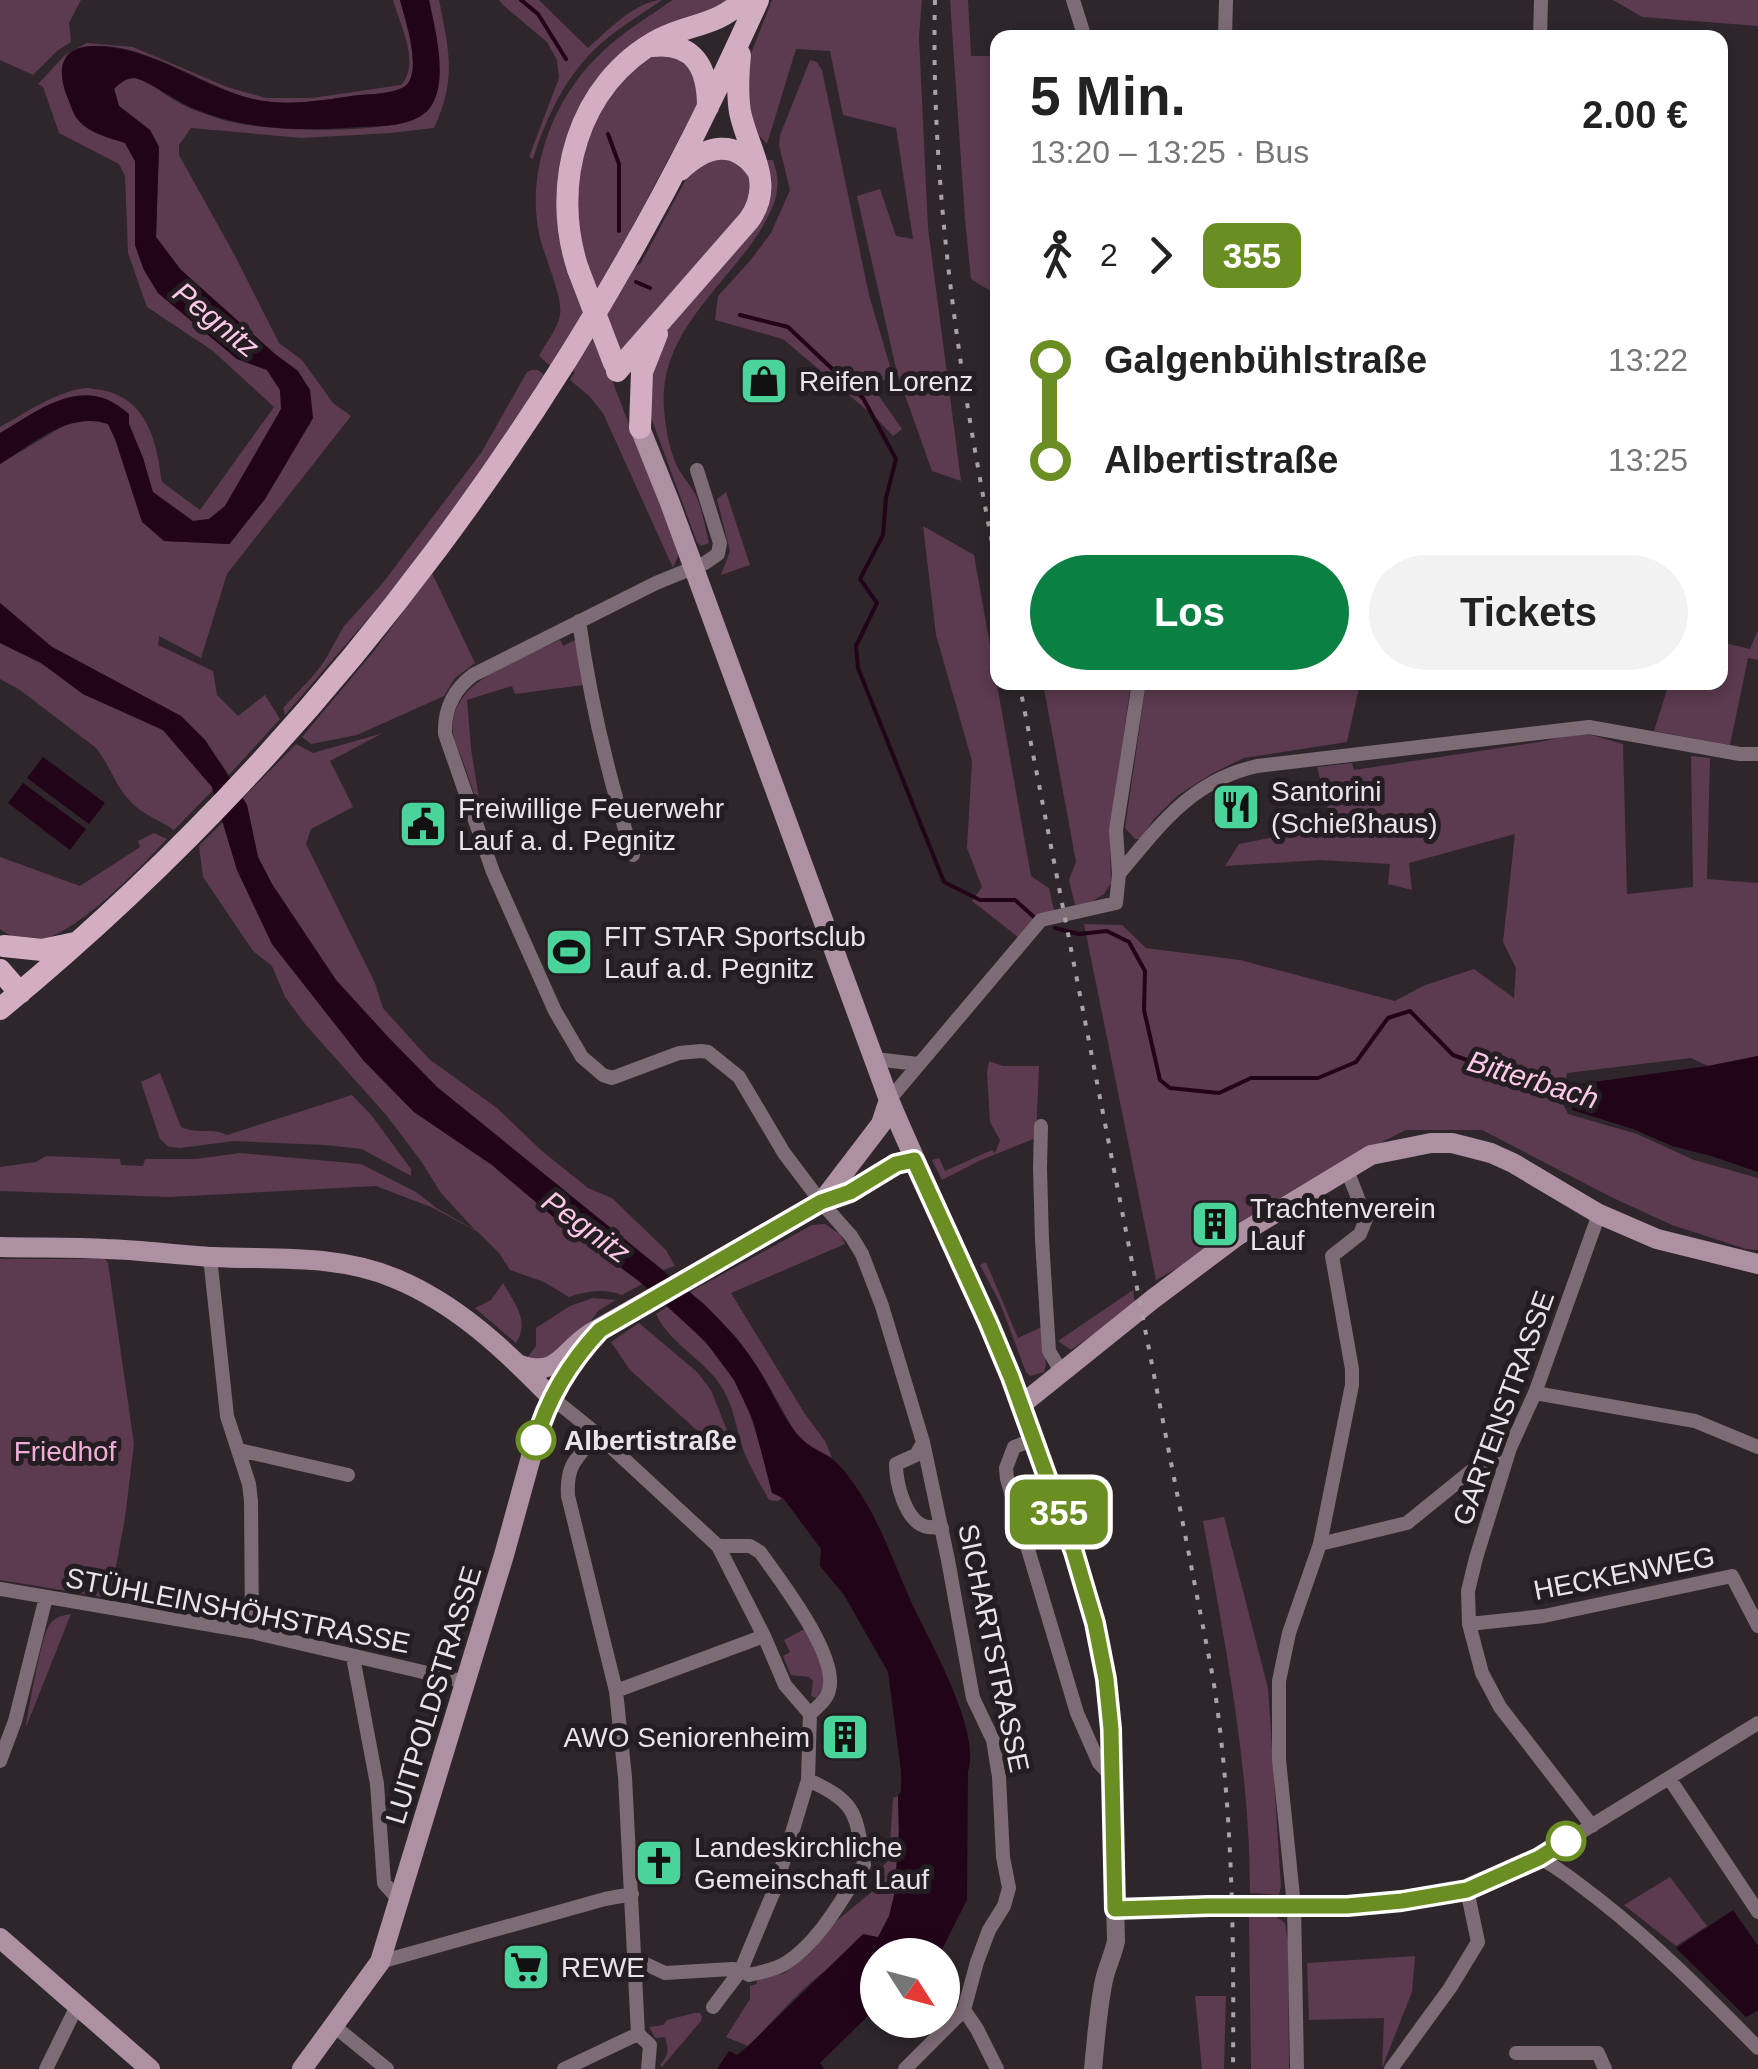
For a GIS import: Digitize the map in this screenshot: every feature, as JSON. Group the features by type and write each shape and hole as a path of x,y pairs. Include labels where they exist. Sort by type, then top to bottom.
{"main road":[{"path":"744,0 714,22 670,35 649,46 606,87 589,112 569,167 568,226 578,269 694,567 889,1100 988,1322 1020,1405 1237,1236 1371,1155 1430,1142 1491,1153 1599,1214 1657,1239 1758,1264"},
{"path":"0,1009 79,942 249,773 362,644 447,535 566,361 624,264 671,180 758,0"},
{"path":"616,367 669,312 754,212 761,195 759,173 739,103 742,38"},
{"path":"649,46 676,47 698,62 708,86 708,107"},
{"path":"671,180 700,153 719,148 738,152 759,173"},
{"path":"640,428 642,372 669,312"},
{"path":"2,944 42,950 79,942"},
{"path":"2,944 17,964 23,990"},
{"path":"0,970 23,990"},
{"path":"821,1202 881,1124 889,1100"},
{"path":"851,1164 889,1143 898,1144 914,1160"},
{"path":"518,1364 541,1370 556,1366 582,1338 821,1202 850,1192 896,1164 914,1160"},
{"path":"0,1247 109,1248 328,1261 369,1269 452,1308 551,1398"},
{"name":"LUITPOLDSTRASSE","path":"302,2069 380,1962 539,1428 551,1398 581,1350 600,1330"},
{"path":"0,1938 150,2069"}],"street":[{"path":"1073,0 1082,30"},
{"path":"1226,0 1226,30"},
{"path":"1540,30 1542,0"},
{"path":"634,855 615,799 578,621 718,554 720,543 696,470"},
{"name":"SICHARTSTRASSE","path":"578,621 463,682 451,698 444,719 445,734 492,872 556,1011 582,1056 612,1078 679,1053 708,1052 739,1077 784,1154 852,1236 870,1274 923,1442 973,1698 993,1740 1009,1888 977,1962 964,2010 906,2069"},
{"path":"889,1100 1042,920 1116,903 1116,830 1138,690"},
{"path":"1119,874 1171,812 1199,790 1232,772 1257,766 1589,726 1758,754"},
{"path":"875,1059 918,1064"},
{"path":"1041,1126 1042,1240 1049,1351 1062,1372"},
{"path":"1297,2069 1294,1906 1279,1760 1280,1680 1289,1632 1320,1544 1352,1385 1332,1256 1360,1234 1366,1219 1347,1170"},
{"name":"GARTENSTRASSE","path":"1592,1826 1500,1707 1482,1672 1469,1624 1468,1591 1510,1448 1536,1393 1599,1214"},
{"path":"210,1257 228,1416 251,1501 252,1632"},
{"path":"1536,1393 1694,1421 1758,1446"},
{"path":"551,1398 718,1546 784,1685 810,1714"},
{"path":"1020,1405 1074,1552 1095,1623 1106,1679 1111,1729 1116,1941 1098,2012 1093,2069"},
{"path":"596,1434 566,1476 616,1690 625,1776 638,2034 650,2044 648,2069"},
{"path":"1033,1440 1014,1447 1006,1468 1008,1480 1077,1713 1099,1763 1112,1777"},
{"path":"923,1442 916,1455 896,1464 896,1473 912,1517 922,1526 942,1528"},
{"path":"1320,1544 1407,1523 1470,1472 1510,1448"},
{"path":"239,1450 348,1474"},
{"path":"713,2007 742,1970 776,1886 808,1780 810,1714 828,1696 831,1674 804,1614 760,1552 750,1546 718,1546"},
{"name":"HECKENWEG","path":"1469,1624 1544,1616 1732,1576 1758,1626"},
{"name":"STÜHLEINSHÖHSTRASSE","path":"0,1589 252,1632 466,1682"},
{"path":"0,1760 16,1721 46,1597"},
{"path":"616,1690 764,1636"},
{"path":"352,1657 377,1784 384,1883 399,1900"},
{"path":"1115,1909 1347,1906 1467,1890 1539,1858 1758,1723"},
{"path":"1669,1778 1758,1912"},
{"path":"635,1959 664,1973 732,1969 748,1974 782,1966 799,1953 830,1917 864,1865 855,1816 847,1803 836,1793 808,1780"},
{"path":"1539,1858 1655,1946 1758,2048"},
{"path":"1391,2069 1478,1942 1467,1890"},
{"path":"380,1962 632,1894"},
{"path":"46,2069 77,2006"},
{"path":"964,2010 998,2069"},
{"path":"334,2026 387,2069"},
{"path":"564,2069 638,2034"},
{"path":"1516,2053 1598,2053 1605,2069"}],"green space":[{"path":"0,0 81,0 69,23 71,42 33,75 0,60"},
{"path":"393,0 400,0 406,20 413,71 404,87 388,92 306,102 265,101 231,92 133,51 86,47 66,56 88,128 125,143 135,161 135,245 158,293 237,359 267,370 280,390 282,409 225,506 209,519 193,521 152,492 129,414 45,406 0,433 0,427 64,393 87,388 118,395 140,413 147,425 162,482 200,510 274,407 213,351 147,307 128,253 125,176 119,164 59,133 43,87 38,84 65,55 87,43 133,47 227,87 266,98 312,98 401,85 407,76 409,55"},
{"path":"429,0 439,0 449,64 446,94 434,128 302,138 191,128 179,145 179,155 279,343 302,360 333,403 351,416 227,574 201,658 159,636 158,645 213,671 217,695 238,716 265,695 280,719 229,775 205,740 181,716 52,647 0,603 0,464 70,422 94,419 108,424 164,541 230,544 265,499 313,418 298,371 181,270 156,237 159,147 150,130 119,106 114,88 128,79 139,79 179,103 217,118 284,129 367,128 408,121 428,111 437,43"},
{"path":"499,0 539,0 588,48 632,11 662,0 609,37 582,63 557,101 533,159 529,157 559,78 557,60 547,42"},
{"path":"672,0 730,0 722,7 663,29 571,130 585,312 550,366 539,356 557,325 560,307 536,209 536,185 547,138 568,94 598,56"},
{"path":"772,0 922,0 919,37 928,228 961,481 932,471 897,373 857,196 880,189 896,236 913,239 896,128 843,115 830,51 796,49 767,144 750,126 744,82"},
{"path":"950,0 968,0 971,56 990,56 990,291 971,279"},
{"path":"1613,0 1758,0 1758,26 1642,17"},
{"path":"674,53 698,70 698,103 598,292 581,246 576,217 578,176 588,137 606,100 633,69 651,55"},
{"path":"810,60 822,70 869,295 892,373 874,389 902,429 893,436 783,339 715,320 718,296 771,233 790,190 780,135"},
{"path":"721,153 749,173 749,205 623,357 605,313 634,267 641,263 692,168"},
{"path":"766,160 773,160 777,178 772,208 750,246 689,323 668,366 665,418 671,449 703,517 709,543 701,546 652,420 647,393 660,347 672,322 767,209 772,180"},
{"path":"595,336 679,554 673,568 603,413 570,380"},
{"path":"531,370 544,375 475,481 405,576 285,715 283,708 325,660 344,626 382,584 481,453"},
{"path":"726,492 750,565 721,575 730,551 717,499"},
{"path":"923,526 974,555 990,645 990,690 998,690 1031,876 1049,888 1054,910 1038,914 1018,937 972,901 982,887 967,848 972,761 936,635"},
{"path":"432,573 475,663 455,678 444,696 357,735 311,744 302,737 374,651"},
{"path":"1758,630 1758,660 1748,658 1730,745 1654,731 1667,690 1728,690 1728,644 1750,649"},
{"path":"560,640 563,646 575,640 583,685 515,694 512,686 467,700 482,816 454,739 454,715 474,685"},
{"path":"0,643 41,663 83,694 163,730 212,791 174,830 141,811 122,790 96,748 0,679"},
{"path":"1044,690 1130,690 1113,808 1111,883 1104,894 1091,902 1075,905 1069,880 1076,862"},
{"path":"1145,690 1358,690 1347,742 1244,758 1177,796 1141,839 1135,839 1125,828"},
{"path":"1581,732 1623,744 1627,894 1693,887 1691,756 1710,758 1707,879 1758,883 1758,1056 1708,1066 1691,1058 1567,1073 1561,1100 1568,1114 1637,1134 1694,1160 1758,1178 1758,1250 1672,1225 1482,1130 1406,1130 1266,1206 1199,1256 1156,1280 1084,924 1122,925 1146,948 1240,960 1395,1001 1423,986 1474,969 1514,998 1516,968 1503,942 1515,834 1409,863 1412,890 1388,884 1390,864 1320,860 1225,866 1239,844 1309,830 1331,821 1317,767 1352,763 1354,770"},
{"path":"383,733 330,761 353,807 311,829 306,844 375,983 383,1008 429,1059 497,1108 588,1188 612,1198 666,1250 675,1266 663,1270 437,1087 336,980 272,884 258,857 243,798 296,744 313,753"},
{"path":"223,822 237,870 272,944 364,1061 414,1112 492,1165 642,1284 622,1295 596,1291 569,1297 544,1282 510,1270 478,1232 431,1207 376,1186 169,1197 0,1191 0,1167 36,1162 46,1156 120,1159 121,1165 143,1166 145,1159 195,1159 240,1153 361,1164 416,1192 475,1230 441,1193 387,1116 305,1024 285,997 272,966 253,951 203,877 199,846"},
{"path":"154,833 167,839 106,899 70,927 37,941 17,939 0,929 0,857 80,886 140,847 138,841"},
{"path":"989,1061 1003,1066 1039,1066 1036,1138 942,1180 932,1160 939,1158 945,1171 992,1150 995,1153 1000,1140 990,1122"},
{"path":"160,1073 181,1127 227,1135 352,1095 411,1169 411,1176 362,1149 234,1141 169,1147 160,1139 141,1082"},
{"path":"825,1224 841,1235 845,1244 731,1293 832,1458 809,1446 795,1432 737,1338 690,1292 812,1225"},
{"name":"Friedhof","path":"0,1259 105,1259 108,1263 134,1444 110,1598 0,1580"},
{"path":"986,1262 1018,1338 1042,1327 1044,1372 1030,1376 1026,1372 1000,1303 980,1265"},
{"path":"503,1283 521,1320 516,1343 475,1308 491,1300"},
{"path":"1133,1290 1135,1305 1071,1350 1058,1341"},
{"path":"593,1298 616,1300 598,1311 584,1331 553,1360 527,1358 536,1346 536,1328 570,1306"},
{"path":"668,1306 713,1351 735,1382 752,1422 772,1492 782,1498 778,1501 769,1500 750,1466 732,1410 717,1380 671,1335 656,1314"},
{"path":"639,1323 697,1372 711,1390 728,1433 722,1453 630,1370 611,1342"},
{"path":"1224,1517 1268,1688 1279,1895 1250,1893 1241,1752 1203,1521"},
{"path":"71,1614 26,1727 47,1631 54,1620"},
{"path":"806,1628 824,1673 816,1698 811,1696 813,1681 791,1675 783,1656 790,1652 784,1640"},
{"path":"898,1796 895,1891 885,1926 877,1938 860,1938 860,1950 815,1979 748,2046 726,2037 750,1999 750,1986 757,1984 756,1979 785,1973 885,1878 880,1864 883,1866 889,1859 893,1798"},
{"path":"1670,1877 1707,1926 1676,1946 1624,1905"},
{"path":"1249,1916 1275,1916 1285,1923 1289,2069 1251,2069"},
{"path":"1415,1956 1412,1992 1382,2068 1384,2018 1309,2020 1307,1963"},
{"path":"1195,1996 1226,1996 1224,2069 1202,2069"},
{"path":"700,2013 701,2021 662,2067 667,2052 665,2037 655,2038 649,2027"}],"water":[{"name":"Pegnitz","path":"400,0 429,0 440,73 434,101 427,111 404,123 276,128 235,122 195,109 139,79 126,80 114,89 119,106 150,130 159,147 156,237 181,270 298,371 310,390 313,418 265,499 229,544 164,541 142,522 108,424 93,421 65,426 0,464 0,433 48,405 80,395 96,396 129,414 153,492 193,521 209,519 225,506 281,409 280,390 267,370 237,359 158,293 144,270 135,245 135,161 125,143 93,132 76,118 62,80 67,56 82,47 94,46 136,52 233,93 266,101 306,102 388,92 404,87 413,71"},
{"name":"Pegnitz","path":"0,603 52,647 181,716 205,740 247,805 258,857 336,980 437,1087 704,1304 750,1356 797,1434 839,1465 864,1499 944,1669 968,1736 967,1900 948,1938 860,1938 860,2024 820,2063 824,2069 717,2069 729,2051 737,2055 748,2046 863,1934 878,1937 894,1895 901,1771 888,1672 844,1595 820,1566 821,1549 783,1498 772,1493 753,1420 734,1380 705,1341 638,1280 492,1165 414,1112 364,1061 272,944 237,870 212,787 163,730 83,694 41,663 0,643"},
{"path":"43,757 105,803 89,824 27,778"},
{"path":"23,783 86,829 70,850 8,803"},
{"path":"1758,1056 1758,1172 1572,1110 1568,1097 1572,1085"},
{"path":"1733,1910 1758,1946 1758,2010 1746,2017 1676,1948"}],"waterway":[{"name":"Bitterbach","path":"521,0 538,14 566,59"},
{"name":"Bitterbach","path":"608,134 619,164 619,231"},
{"name":"Bitterbach","path":"636,282 650,288"},
{"name":"Bitterbach","path":"740,315 788,327 863,398 896,459 886,498 883,535 860,579 877,603 856,646 858,668 944,882 980,900 1015,900 1034,917"},
{"name":"Bitterbach","path":"1055,928 1079,934 1107,931 1129,942 1145,971 1144,1010 1160,1080 1170,1088 1219,1093 1251,1078 1318,1078 1356,1062 1388,1018 1410,1011 1453,1055 1569,1097"}],"railway":[{"path":"935,0 943,216 960,360 990,530"},
{"path":"1021,690 1213,1678 1228,1824 1233,2069"}],"bus line":[{"name":"355","path":"536,1440 558,1385 600,1330 821,1202 850,1192 896,1164 914,1160 1011,1377 1074,1552 1095,1623 1111,1729 1115,1909 1347,1906 1402,1901 1482,1885 1566,1841"}],"place":[{"name":"Reifen Lorenz","path":"764,381"},
{"name":"Santorini (Schießhaus)","path":"1236,807"},
{"name":"Freiwillige Feuerwehr Lauf a. d. Pegnitz","path":"423,824"},
{"name":"FIT STAR Sportsclub Lauf a.d. Pegnitz","path":"569,952"},
{"name":"Trachtenverein Lauf","path":"1215,1224"},
{"name":"Albertistraße","path":"536,1440"},
{"name":"AWO Seniorenheim","path":"845,1737"},
{"name":"Landeskirchliche Gemeinschaft Lauf","path":"659,1863"},
{"name":"REWE","path":"526,1967"}]}
